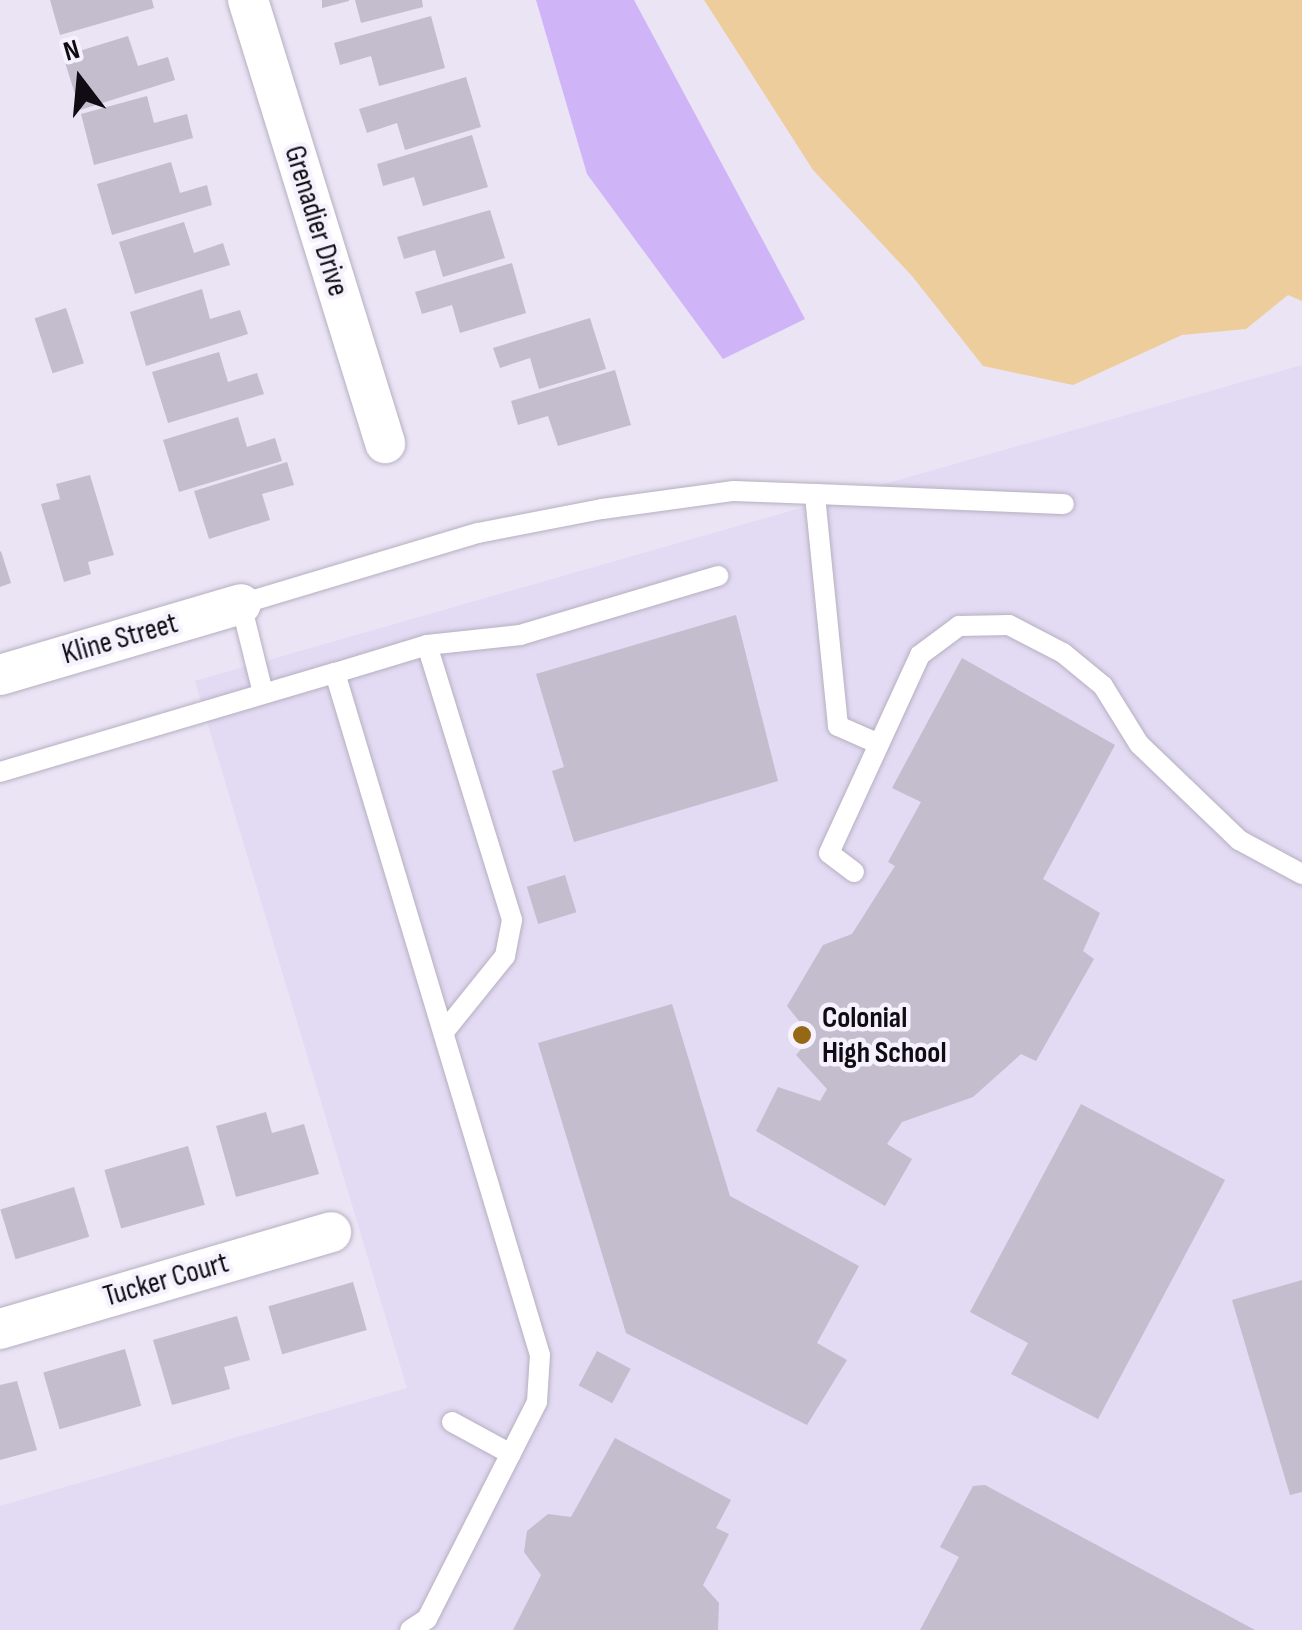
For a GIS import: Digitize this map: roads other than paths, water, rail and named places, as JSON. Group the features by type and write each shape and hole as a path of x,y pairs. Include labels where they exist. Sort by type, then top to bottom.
{"street":[{"name":"Grenadier Drive","path":"248,0 385,442"},
{"name":"Kline Street","path":"0,675 240,604"},
{"name":"Tucker Court","path":"0,1329 331,1232"}],"lane":[{"path":"263,694 240,604 478,533 602,509 734,491 1064,504"},
{"path":"815,494 838,726 879,744"},
{"path":"0,772 427,645 520,634 718,576"},
{"path":"854,872 828,853 920,655 960,626 1008,625 1063,653 1103,686 1139,744 1239,840 1302,874"},
{"path":"427,645 512,920 506,956 444,1032"},
{"path":"335,673 540,1354 537,1402 427,1619 410,1630"},
{"path":"452,1422 511,1454"}],"place":[{"name":"Colonial High School","path":"802,1035"}]}
